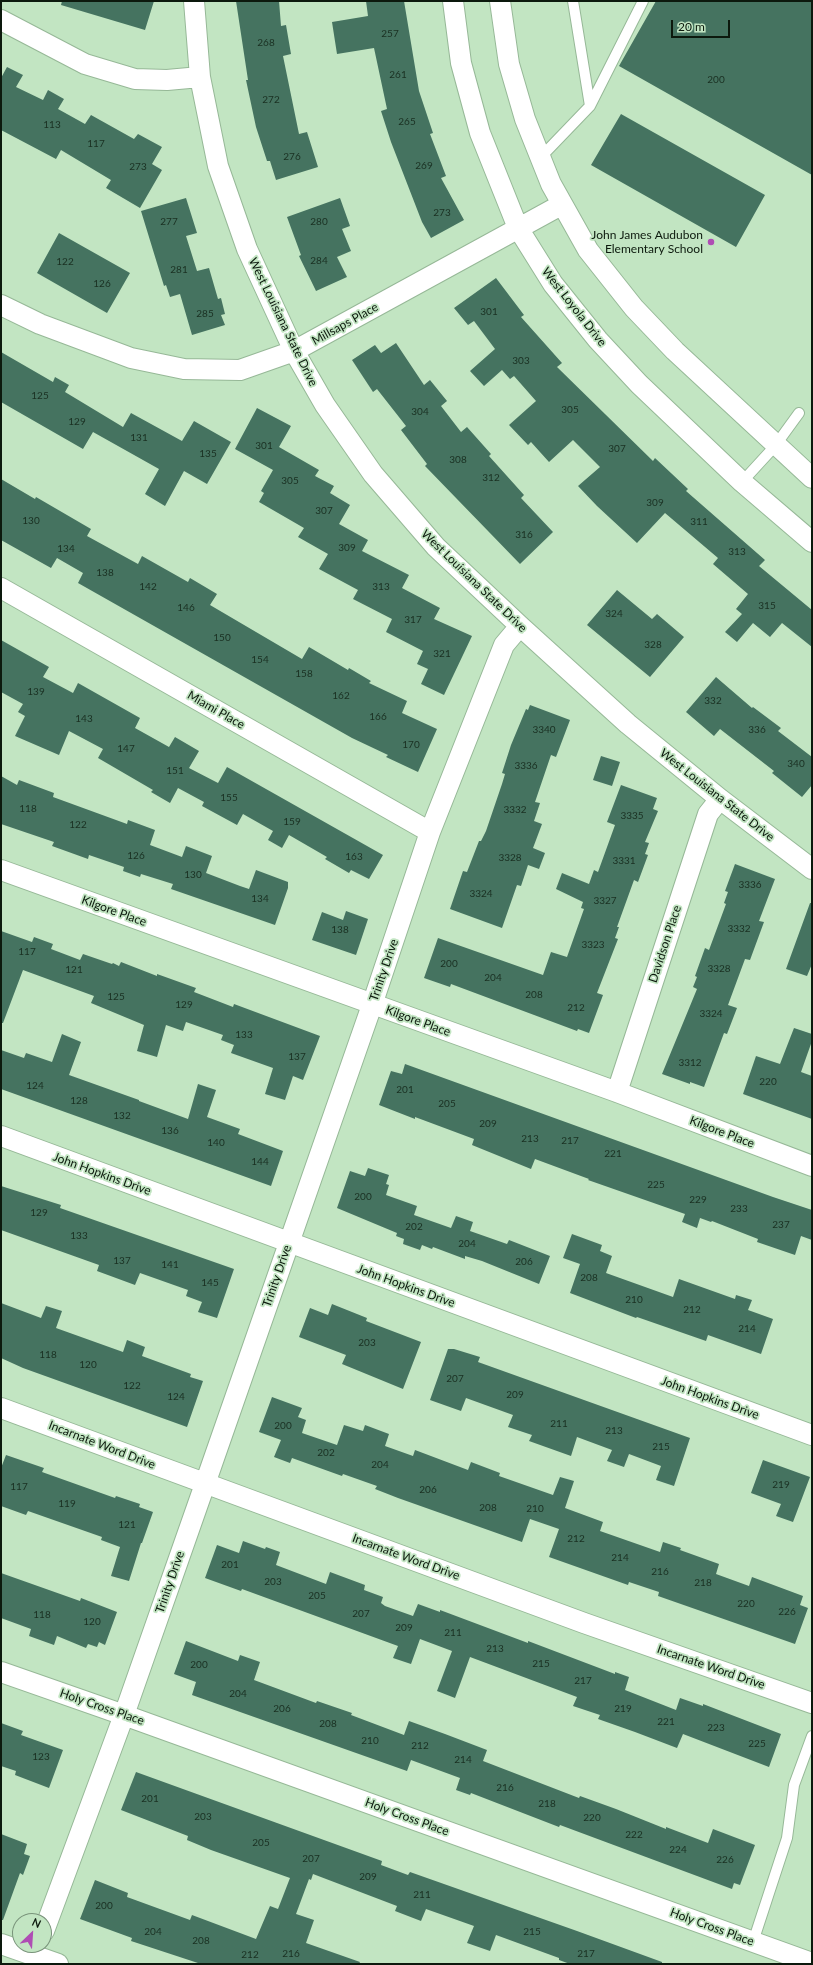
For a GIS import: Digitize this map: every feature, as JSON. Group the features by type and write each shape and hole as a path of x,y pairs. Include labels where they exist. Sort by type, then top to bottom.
{"street":[{"name":"West Louisiana State Drive","path":"194,1 200,77 218,166 247,248 294,351 325,405 373,474 436,546 520,626 628,724 812,869"},
{"name":"West Loyola Drive","path":"453,1 462,63 480,133 518,228 553,284 598,340 639,384 742,482 812,542"},
{"path":"500,1 509,64 525,119 540,158 561,205 588,250 634,308 674,352 775,446 812,478"},
{"path":"1,20 85,64 135,79 167,80 200,77"},
{"name":"Millsaps Place","path":"1,305 40,324 132,358 184,369 240,370 294,351 561,205"},
{"name":"Miami Place","path":"1,588 430,832"},
{"name":"Trinity Drive","path":"51,1913 124,1714 205,1484 372,1005 430,832 504,645 520,626"},
{"name":"Davidson Place","path":"616,1092 708,814 720,798"},
{"name":"Kilgore Place","path":"1,870 616,1092 812,1166"},
{"name":"John Hopkins Drive","path":"1,1136 812,1435"},
{"name":"Incarnate Word Drive","path":"1,1408 584,1623 812,1703"},
{"name":"Holy Cross Place","path":"1,1672 124,1714 761,1951 812,1963"},
{"path":"1,1944 12,1946"},
{"path":"42,1953 58,1964"}],"lane":[{"path":"573,1 590,106"},
{"path":"540,158 590,106 643,1"},
{"path":"742,482 775,446 799,413"},
{"path":"761,1951 787,1838 794,1785 812,1736"}],"building":[{"path":"62,1 154,1 145,30 61,5"},
{"path":"236,1 279,1 281,26 286,25 291,54 283,56 299,134 307,132 318,167 276,180 270,161 267,161 256,127 246,80 248,80"},
{"path":"366,1 404,1 419,91 433,133 430,134 446,176 441,178 464,220 431,238 422,222 391,142 381,111 387,109 374,48 337,54 332,22 368,16"},
{"path":"656,1 812,1 812,175 619,66"},
{"path":"7,67 23,75 16,87 43,100 48,90 64,99 58,109 85,124 91,115 134,139 138,134 162,147 152,164 162,170 140,208 106,188 111,180 61,150 56,159 1,130 1,78"},
{"path":"621,114 765,195 736,247 591,165"},
{"path":"186,198 197,233 186,236 197,271 209,268 218,299 221,298 225,314 221,315 225,325 192,335 180,294 170,297 166,285 164,286 141,211"},
{"path":"340,198 350,226 342,229 351,251 337,257 347,277 316,291 299,256 301,255 287,217"},
{"path":"59,233 130,273 107,313 37,273"},
{"path":"496,278 524,315 521,317 562,363 557,367 653,461 655,458 688,489 686,491 765,560 759,566 812,610 812,647 782,623 770,637 753,623 737,642 725,632 742,614 736,609 748,594 713,564 718,558 665,513 637,543 578,486 600,467 573,440 549,462 531,442 528,445 509,425 536,401 514,376 510,379 502,370 484,386 470,371 495,349 474,321 468,325 454,308"},
{"path":"396,343 424,385 430,380 447,401 441,406 461,432 467,427 491,454 489,456 524,495 521,498 553,532 520,564 425,466 427,464 401,430 406,426 377,389 373,392 352,360 375,345 381,353"},
{"path":"1,352 53,382 55,377 69,385 65,392 123,427 131,413 182,441 194,421 231,442 207,484 184,471 165,506 145,494 159,469 93,432 83,449 1,402"},
{"path":"257,408 291,426 279,447 319,470 315,476 334,486 330,493 350,505 339,524 368,540 362,551 409,575 402,588 440,608 434,619 472,636 444,695 421,684 428,669 417,664 423,651 386,632 392,619 353,599 358,590 319,569 328,554 298,537 304,528 259,502 264,493 261,491 273,470 235,449"},
{"path":"1,479 35,499 36,497 91,529 87,536 138,564 142,556 188,582 190,578 217,594 210,605 302,659 309,647 348,670 349,668 371,681 369,683 407,701 402,713 437,729 418,772 386,757 388,755 352,738 78,583 83,573 57,558 51,568 1,540"},
{"path":"617,590 652,619 657,614 684,637 650,677 587,625"},
{"path":"1,640 49,667 43,677 73,693 78,683 140,718 135,728 169,747 175,737 199,751 189,768 218,783 227,767 383,855 369,879 351,870 349,873 325,859 327,857 289,835 282,848 268,840 273,831 243,814 237,825 202,806 204,802 178,788 170,803 151,792 153,790 98,758 103,749 69,731 59,755 15,736 25,716 18,712 23,704 1,692"},
{"path":"716,677 752,708 753,707 781,728 778,731 812,757 812,785 802,797 772,773 774,771 720,729 714,736 686,712"},
{"path":"530,705 570,720 556,757 551,755 535,802 540,803 534,821 542,824 533,848 545,853 539,869 528,865 521,886 517,885 502,928 450,909 463,871 467,872 479,841 481,841 486,831 505,774 502,773 511,745 526,709 528,710"},
{"path":"601,756 620,762 612,786 593,780"},
{"path":"1,776 17,785 19,780 54,793 53,797 127,824 128,820 155,830 150,845 182,857 186,846 212,856 206,873 240,886 249,889 256,870 288,882 288,888 275,925 171,889 173,884 141,874 140,877 123,871 124,867 89,855 88,859 52,846 54,842 1,824"},
{"path":"621,785 657,798 653,809 658,811 645,842 649,843 645,854 648,855 638,882 634,880 617,927 619,927 615,938 618,939 597,993 603,995 589,1033 578,1029 577,1031 451,984 450,987 424,978 438,938 543,975 551,952 567,957 584,909 581,908 583,902 556,889 562,873 589,884 594,870 598,872 615,825 607,822"},
{"path":"735,864 775,879 759,921 764,922 750,960 745,959 728,1005 737,1008 727,1034 724,1033 704,1087 690,1082 690,1084 662,1074 697,989 693,987 697,977 695,976 705,948 709,950 726,904 724,903 728,892 725,891"},
{"path":"810,903 812,903 812,964 807,976 786,969"},
{"path":"346,911 368,919 356,955 312,940 322,912 343,920"},
{"path":"1,931 32,942 34,937 53,944 51,949 80,960 83,954 119,966 121,962 157,976 157,974 196,988 194,992 233,1007 234,1004 320,1036 303,1080 293,1076 285,1100 265,1094 273,1068 231,1053 234,1045 221,1040 223,1035 186,1022 183,1031 166,1025 157,1057 137,1051 144,1025 91,1003 94,996 23,970 3,1023 1,1023"},
{"path":"794,1028 812,1034 812,1041 801,1072 812,1076 812,1119 743,1094 756,1056 780,1064"},
{"path":"62,1034 81,1042 69,1075 188,1119 198,1084 216,1090 207,1117 240,1129 238,1134 283,1151 271,1186 1,1089 1,1050 24,1058 26,1053 52,1062"},
{"path":"405,1064 812,1210 812,1240 801,1236 795,1255 757,1242 758,1239 712,1221 711,1222 700,1218 697,1228 682,1222 685,1214 588,1180 589,1179 535,1159 531,1169 472,1145 474,1139 379,1105 391,1071 402,1074"},
{"path":"368,1168 389,1175 386,1184 389,1185 386,1195 417,1206 414,1215 451,1228 456,1216 473,1222 470,1231 507,1244 509,1240 550,1256 539,1284 482,1261 465,1256 465,1259 433,1247 432,1249 422,1245 420,1250 403,1244 404,1239 396,1236 397,1233 337,1208 350,1171 365,1176"},
{"path":"1,1186 61,1205 60,1208 234,1269 217,1318 198,1312 202,1302 186,1296 188,1290 140,1273 135,1285 97,1271 99,1265 1,1230"},
{"path":"572,1234 602,1245 600,1251 612,1256 606,1273 673,1297 679,1279 735,1299 736,1295 752,1300 748,1310 773,1319 761,1354 708,1335 706,1341 637,1317 636,1318 570,1293 580,1264 563,1258"},
{"path":"1,1303 41,1318 46,1306 62,1311 56,1328 123,1352 127,1340 145,1347 142,1356 191,1374 190,1377 203,1381 187,1427 23,1368 1,1358"},
{"path":"332,1304 367,1318 366,1321 421,1342 403,1389 342,1364 346,1355 299,1337 310,1308 328,1315"},
{"path":"448,1349 454,1349 480,1357 478,1362 690,1438 674,1486 656,1480 661,1466 629,1454 624,1467 607,1461 612,1450 577,1437 571,1456 529,1441 532,1435 508,1427 513,1415 466,1398 461,1411 430,1400"},
{"path":"272,1397 302,1408 298,1417 306,1420 302,1433 337,1445 344,1425 363,1431 365,1425 389,1434 385,1446 413,1456 415,1450 468,1470 471,1462 500,1473 499,1476 553,1495 560,1477 574,1481 565,1508 603,1522 600,1531 660,1552 663,1542 681,1548 680,1550 719,1564 716,1574 749,1586 752,1577 803,1596 800,1605 808,1608 795,1644 658,1596 659,1592 629,1582 628,1585 549,1557 559,1529 530,1519 522,1542 398,1498 375,1489 377,1486 343,1474 342,1476 292,1458 290,1463 274,1457 281,1440 259,1432"},
{"path":"6,1455 44,1468 42,1472 115,1498 116,1496 140,1504 139,1507 153,1512 129,1581 111,1576 120,1547 101,1540 102,1537 28,1511 26,1515 1,1506 1,1468"},
{"path":"763,1460 810,1477 793,1522 776,1516 781,1504 751,1493"},
{"path":"243,1541 265,1549 266,1547 280,1552 276,1565 326,1584 330,1572 365,1585 364,1590 383,1597 381,1603 385,1606 413,1616 418,1604 440,1612 440,1610 615,1674 615,1672 629,1677 625,1690 676,1710 680,1698 703,1706 703,1704 781,1734 769,1767 683,1734 677,1748 598,1719 600,1715 573,1706 577,1697 470,1657 455,1698 437,1691 452,1651 420,1639 411,1664 393,1658 398,1646 242,1589 241,1591 205,1578 217,1545 239,1553"},
{"path":"1,1573 80,1601 81,1598 117,1612 105,1645 99,1642 97,1647 88,1644 86,1648 57,1636 54,1645 29,1636 31,1629 1,1618"},
{"path":"186,1641 238,1661 240,1655 260,1662 254,1680 316,1703 317,1701 352,1713 351,1715 404,1735 409,1721 445,1734 487,1750 483,1761 579,1798 580,1796 666,1829 666,1827 708,1843 713,1829 755,1845 740,1885 734,1883 732,1889 560,1825 559,1827 471,1793 470,1795 456,1790 460,1778 411,1760 407,1771 192,1695 196,1682 174,1674"},
{"path":"1,1723 23,1731 21,1735 63,1750 49,1788 15,1775 16,1771 1,1766"},
{"path":"136,1772 382,1861 381,1865 408,1875 410,1872 662,1962 662,1964 570,1964 559,1960 559,1958 496,1935 490,1951 467,1943 474,1926 426,1909 421,1921 395,1911 397,1906 313,1874 311,1880 309,1879 296,1914 314,1920 306,1943 360,1962 359,1964 201,1964 131,1941 132,1938 80,1919 95,1880 128,1893 127,1897 190,1920 192,1915 256,1939 270,1906 278,1909 290,1878 211,1850 187,1840 188,1836 121,1810"},
{"path":"1,1834 27,1844 24,1854 30,1856 23,1875 20,1873 3,1920 1,1920"}],"place":[{"name":"John James Audubon Elementary School","path":"711,242"}]}
